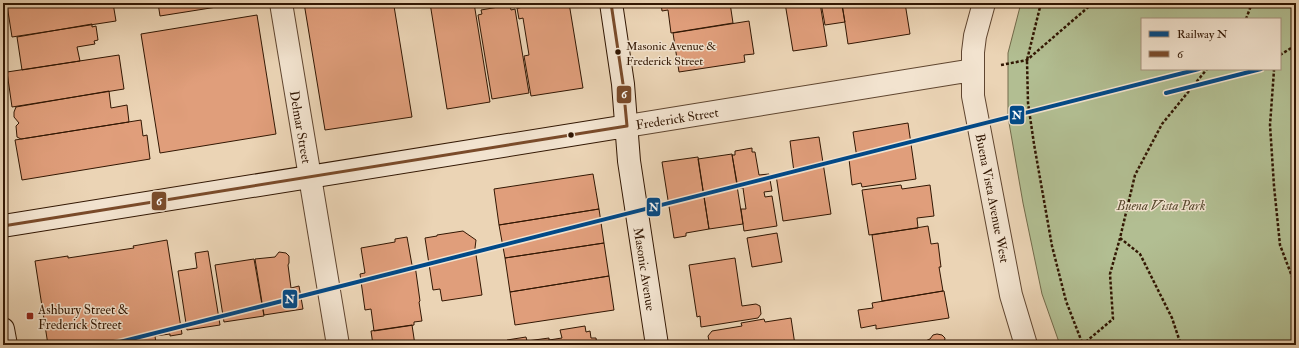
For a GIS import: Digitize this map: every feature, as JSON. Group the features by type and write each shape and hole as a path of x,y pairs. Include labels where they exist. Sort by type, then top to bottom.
{"street":[{"name":"Delmar Street","path":"281,3 302,139 310,177 338,345"},
{"name":"Masonic Avenue","path":"611,3 623,84 629,161 657,345"},
{"name":"Buena Vista Avenue West","path":"984,3 972,52 973,96 1011,295 1026,345"},
{"name":"Frederick Street","path":"3,226 972,70"},
{"path":"3,329 6,345"}],"path":[{"path":"1042,3 1027,60 1028,103 1052,246 1066,301 1082,345 1113,319 1110,274 1135,175 1162,124 1206,70"},
{"path":"1001,65 1027,60 1093,3"},
{"path":"1246,18 1252,3"},
{"path":"1281,54 1296,45"},
{"path":"1273,70 1270,126 1280,245 1296,287"},
{"path":"1120,238 1140,254 1172,318 1181,345"}],"green space":[{"name":"Buena Vista Park","path":"1021,3 1296,3 1296,345 1060,345 1042,294 1023,203 1008,117 1008,53"}],"building":[{"path":"21,3 113,3 116,21 12,37 7,5"},
{"path":"158,3 242,3 160,16"},
{"path":"304,3 345,3 345,6 350,5 350,3 414,3 394,6 412,117 325,130"},
{"path":"430,3 474,3 490,102 447,109"},
{"path":"518,3 548,3 518,8"},
{"path":"548,3 569,3 583,88 531,96 524,56 529,55 523,18 519,19 517,8"},
{"path":"661,3 730,3 733,23 671,33 668,10 662,11"},
{"path":"785,3 820,3 827,46 793,51"},
{"path":"821,3 836,3 837,7 842,6 845,22 825,25"},
{"path":"842,3 905,3 910,34 848,44"},
{"path":"510,5 511,10 515,9 529,93 492,99 478,15 482,14 481,10"},
{"path":"257,15 276,134 160,153 141,34"},
{"path":"749,21 754,54 744,55 745,62 679,72 673,33"},
{"path":"92,24 92,27 96,26 98,40 94,41 95,44 77,47 80,61 22,70 17,37"},
{"path":"119,55 124,89 12,107 7,72"},
{"path":"109,91 111,108 127,105 129,122 21,139 17,137 16,126 19,123 14,117 16,107"},
{"path":"141,120 143,136 147,135 150,159 22,180 15,140"},
{"path":"908,123 916,179 862,187 861,183 852,185 849,159 857,158 853,132"},
{"path":"819,137 831,214 783,221 776,175 794,172 790,141"},
{"path":"752,148 752,152 755,152 759,175 769,174 772,191 764,192 765,197 772,196 777,226 744,231 741,209 746,209 743,188 738,188 732,155 735,155 735,151"},
{"path":"732,154 743,224 709,229 698,159"},
{"path":"698,157 709,229 686,233 686,236 674,238 662,162"},
{"path":"593,174 599,209 499,225 494,189"},
{"path":"901,185 902,189 930,185 934,216 917,218 918,228 869,235 862,190"},
{"path":"599,209 604,243 505,258 499,225"},
{"path":"928,226 931,244 938,243 941,267 939,267 943,291 882,301 872,235"},
{"path":"463,231 476,240 475,248 482,295 442,301 440,289 433,290 425,238"},
{"path":"777,233 782,262 752,267 747,238"},
{"path":"407,237 412,265 415,265 422,321 414,322 414,325 374,331 371,309 365,310 360,274 365,273 361,248 395,242 395,239"},
{"path":"167,240 182,334 155,336 156,344 147,345 48,345 35,261 68,256 68,258 134,248 133,246"},
{"path":"604,243 609,276 510,292 505,258"},
{"path":"208,251 220,325 187,330 178,271 197,268 195,253"},
{"path":"279,252 286,253 289,256 288,265 291,288 299,286 303,309 264,315 255,259 275,257"},
{"path":"735,258 742,306 756,304 760,306 761,314 758,318 701,327 700,316 697,317 689,265"},
{"path":"254,259 264,316 224,322 215,265"},
{"path":"609,276 614,310 515,325 510,292"},
{"path":"944,291 949,318 876,329 876,325 861,328 858,310 873,308 872,303"},
{"path":"791,318 795,345 710,345 708,336 712,331 742,326 741,323 764,319 765,322"},
{"path":"412,325 415,345 373,345 371,331"},
{"path":"585,326 586,332 590,331 591,338 596,338 597,345 508,345 507,340 526,337 527,341 562,338 560,330"},
{"path":"933,335 942,335 945,338 944,345 916,345 930,339"}],"rail line":[{"name":"N","path":"108,345 1195,70"},
{"name":"N","path":"1166,93 1257,70"}],"transit line":[{"name":"6","path":"611,3 623,84 627,126"},
{"name":"6","path":"3,226 627,126"}],"place":[{"name":"Masonic Avenue & Frederick Street","path":"618,52"},
{"name":"Ashbury Street & Frederick Street","path":"30,316"}]}
